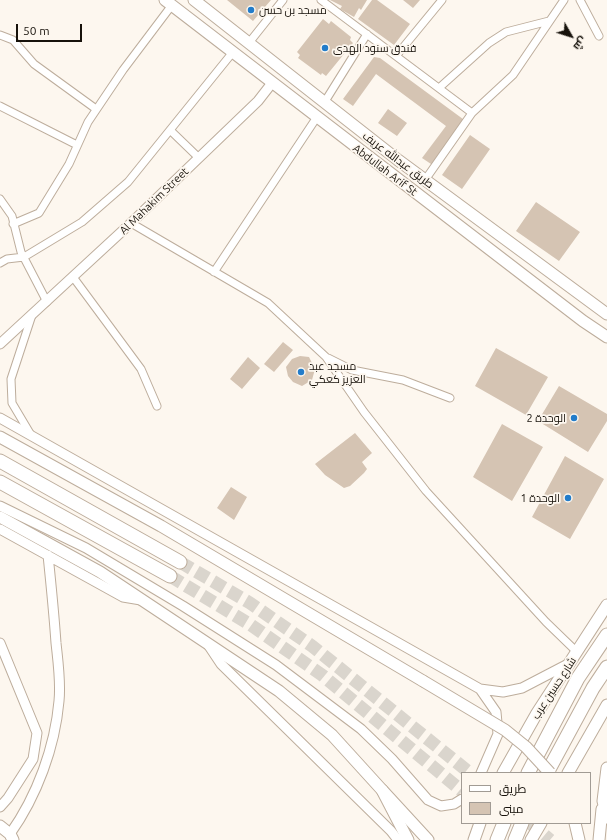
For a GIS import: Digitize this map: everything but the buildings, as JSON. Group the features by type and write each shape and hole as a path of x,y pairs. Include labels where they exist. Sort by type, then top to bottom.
{"highway":[{"path":"0,461 180,562"},
{"path":"0,482 170,576"},
{"path":"529,772 578,678 607,635"},
{"path":"549,772 593,688 607,667"},
{"path":"497,840 504,824"},
{"path":"515,840 522,824"}],"main road":[{"name":"طريق عبدالله عريف","path":"194,0 248,44 425,180 607,314"},
{"name":"Abdullah Arif St","path":"168,3 583,321 607,337"},
{"path":"236,55 248,44"},
{"path":"0,437 162,526 505,730 526,747 547,772"},
{"path":"0,517 100,572 279,691 332,735 428,840"},
{"name":"شارع حسين عرب","path":"504,772 537,713 607,605"},
{"path":"569,772 607,705"},
{"path":"599,840 607,768"},
{"path":"382,790 408,840"},
{"path":"603,801 607,818"},
{"path":"474,840 480,824"},
{"path":"531,840 540,824"},
{"path":"576,824 579,840"},
{"path":"0,826 13,838"}],"street":[{"path":"248,44 283,0"},
{"path":"321,0 472,113"},
{"path":"396,56 442,0"},
{"path":"425,180 472,113 513,75 564,0"},
{"path":"580,0 599,36"},
{"path":"14,224 39,213 69,164 88,122 168,3"},
{"path":"439,88 489,42 506,32 549,21"},
{"path":"324,103 367,34"},
{"path":"0,35 13,40 34,64 96,109"},
{"path":"0,263 6,259 24,257 82,222 128,182 170,130 236,55"},
{"name":"Al Mahakim Street","path":"0,344 47,302 199,158 258,101 272,83"},
{"path":"0,106 77,146"},
{"path":"214,272 317,117"},
{"path":"170,130 199,158"},
{"path":"0,198 2,207 12,216 24,257 47,302"},
{"path":"131,223 268,303 326,357 364,412 426,491 546,622 577,652"},
{"path":"73,277 141,369 157,406"},
{"path":"31,435 12,403 11,379 32,315"},
{"path":"326,357 352,370 403,380 450,398"},
{"path":"0,418 480,689 503,692 522,688 570,663"},
{"path":"0,506 86,548 183,606 276,665 361,729 392,759 428,800 440,806 454,804 461,800"},
{"path":"0,529 123,597 145,601"},
{"path":"13,838 21,818 34,794 45,764 59,700 59,669 48,555"},
{"path":"0,643 37,733 33,760 8,798 0,806"},
{"path":"208,643 221,664 391,831 398,840"},
{"path":"480,689 496,712 498,734 481,772"},
{"path":"33,760 45,764"}],"tunnel":[{"path":"180,562 250,603 312,646 469,772"},
{"path":"170,576 251,625 322,675 461,790"},
{"path":"531,824 550,840"}],"place":[{"name":"مسجد بن حسن","path":"251,10"},
{"name":"فندق سنود الهدى","path":"325,48"},
{"name":"مسجد عبد العزيز كعكي","path":"301,372"},
{"name":"الوحدة 2","path":"574,418"},
{"name":"الوحدة 1","path":"568,498"}]}
